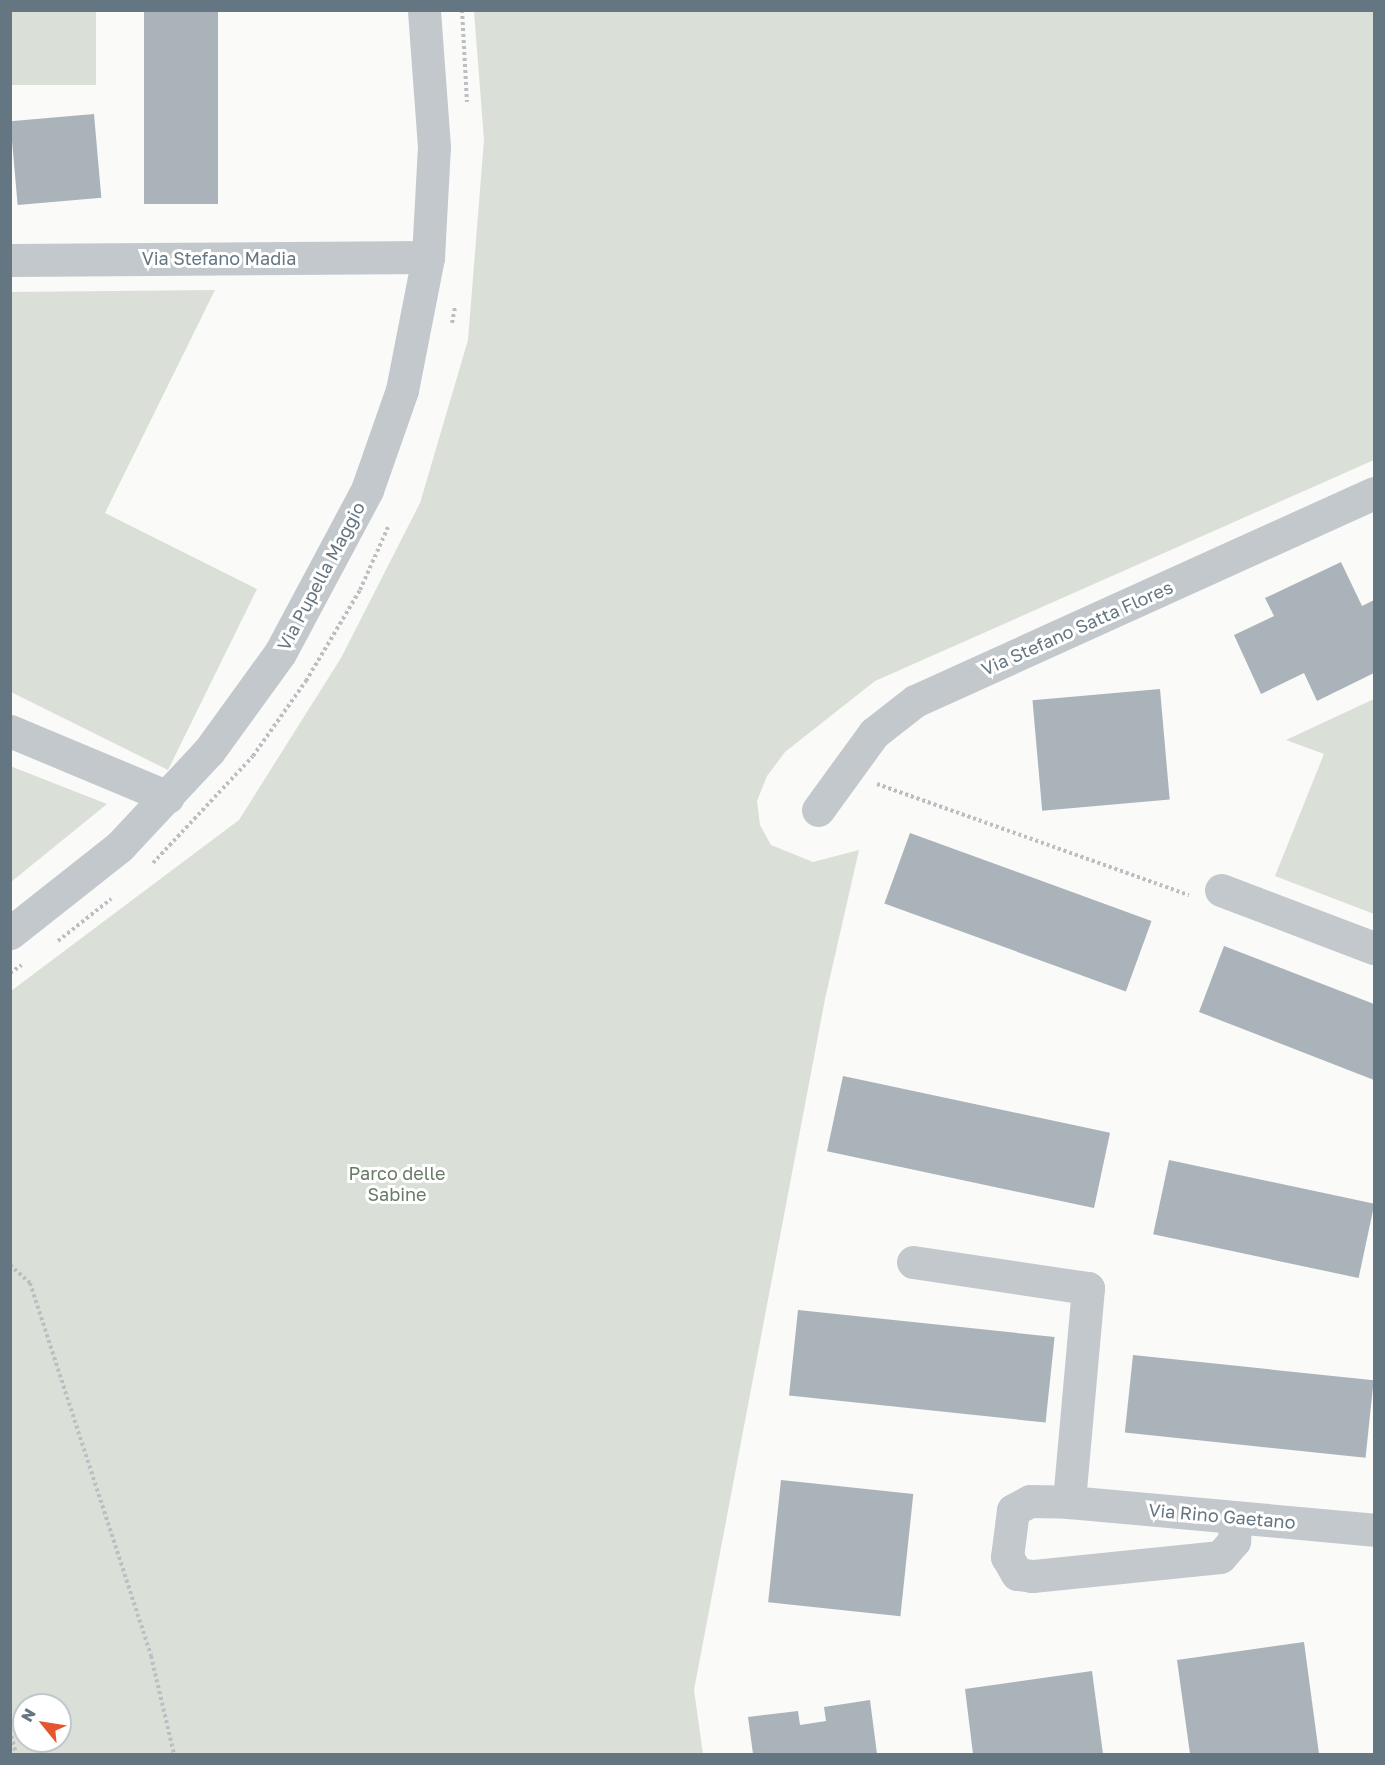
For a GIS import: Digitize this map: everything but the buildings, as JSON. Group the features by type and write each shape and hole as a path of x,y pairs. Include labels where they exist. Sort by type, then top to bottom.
{"street":[{"name":"Via Pupella Maggio","path":"10,933 85,876 168,797 280,654 345,540 402,390 428,256 434,147 424,10"},
{"name":"Via Stefano Madia","path":"10,260 428,256"},
{"name":"Via Stefano Satta Flores","path":"818,810 843,771 874,733 915,701 1374,493"},
{"path":"10,731 168,797"},
{"path":"1221,890 1374,948"},
{"path":"913,1262 1088,1288 1069,1502"},
{"name":"Via Rino Gaetano","path":"1235,1518 1234,1541 1220,1557 1017,1574 1007,1557 1012,1510 1030,1501 1069,1502 1374,1530"}],"path":[{"path":"843,771 1180,896 1221,890"},
{"path":"10,1265 30,1283 151,1656 174,1755"},
{"path":"10,1730 16,1755"}],"green space":[{"path":"10,11 96,11 96,85 10,85"},
{"name":"Parco delle Sabine","path":"474,11 1374,11 1374,460 875,681 785,752 767,776 757,801 760,825 771,845 813,862 859,850 825,999 694,1690 703,1754 11,1754 11,991 239,820 341,658 420,503 468,340 484,140"},
{"path":"215,290 105,513 257,589 168,770 11,692 11,292"},
{"path":"1374,699 1374,914 1275,876 1324,754 1286,740"},
{"path":"10,766 107,804 11,882 10,882"}]}
